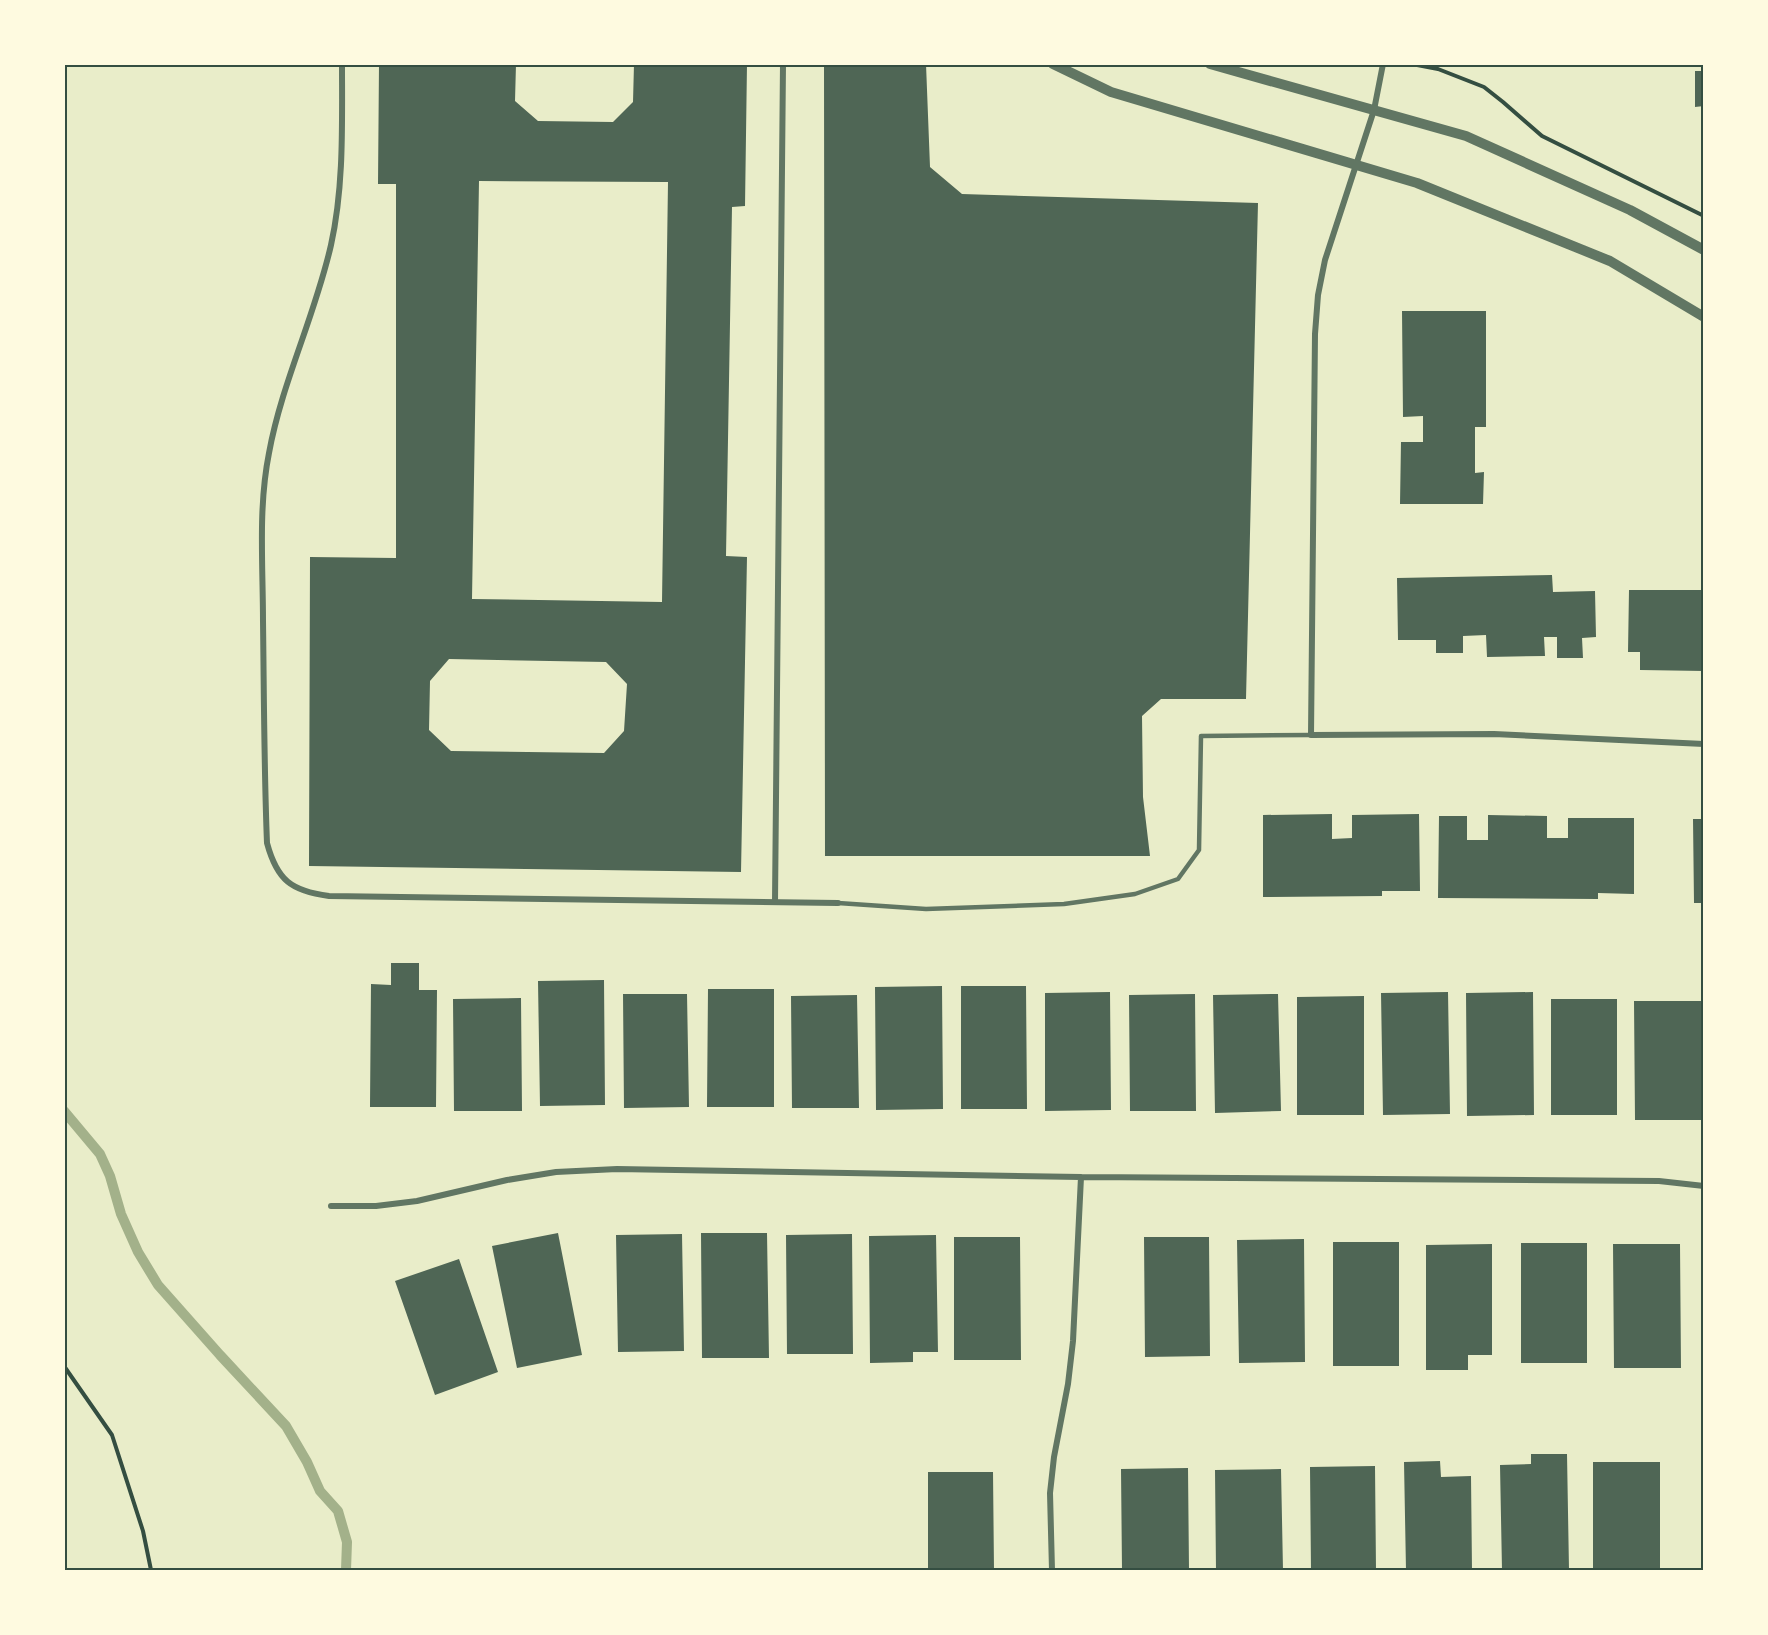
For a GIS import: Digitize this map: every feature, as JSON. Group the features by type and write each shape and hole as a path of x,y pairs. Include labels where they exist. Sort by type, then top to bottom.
{"street":[{"path":"342,64 339,179 331,244 281,401 268,454 265,480 262,533 266,822 267,843 271,859 278,872 300,890 329,896 838,903"},
{"path":"775,902 783,64"},
{"path":"1053,64 1111,92 1417,183 1610,261 1704,317"},
{"path":"1210,64 1466,136 1630,210 1704,250"},
{"path":"1383,64 1374,110 1325,260 1318,295 1315,334 1311,735 1494,734 1704,744"},
{"path":"331,1206 376,1206 417,1201 507,1180 556,1172 617,1169 1081,1177 1659,1181 1704,1186"},
{"path":"1052,1570 1050,1493 1073,1341 1081,1177"}],"lane":[{"path":"838,903 926,909 1064,904 1135,894 1178,879 1199,850 1201,736 1311,735"}],"path":[{"path":"1412,64 1438,69 1484,87 1542,136 1704,216"},
{"path":"64,1366 112,1435 143,1532 151,1570"}],"building":[{"path":"379,64 516,64 515,101 538,121 613,122 633,102 634,64 747,64 745,206 732,207 726,556 747,557 741,872 309,866 310,557 396,558 396,184 378,184","holes":["479,181 668,182 662,602 472,599","449,659 606,662 627,684 624,731 604,753 451,751 429,730 430,681"]},
{"path":"824,64 926,64 930,167 962,194 1258,203 1246,699 1161,699 1142,716 1143,797 1150,856 825,856"},
{"path":"1695,71 1704,71 1704,106 1695,107"},
{"path":"1402,311 1486,311 1486,427 1475,427 1475,473 1484,472 1483,504 1400,504 1401,442 1423,442 1423,416 1403,417"},
{"path":"1552,575 1553,592 1595,591 1596,637 1582,638 1583,658 1557,658 1557,637 1544,637 1545,656 1487,657 1486,635 1463,636 1463,653 1436,653 1436,640 1398,640 1397,578"},
{"path":"1629,590 1704,590 1704,671 1640,670 1640,652 1628,652"},
{"path":"1332,814 1332,839 1352,838 1352,815 1419,814 1420,891 1382,891 1382,896 1263,897 1263,815"},
{"path":"1488,815 1547,816 1547,838 1568,838 1568,818 1634,818 1634,894 1598,893 1598,899 1438,898 1439,816 1467,816 1467,840 1488,840"},
{"path":"1693,819 1704,819 1704,903 1694,903"},
{"path":"391,963 419,963 419,990 437,990 436,1107 370,1107 371,984 391,985"},
{"path":"604,980 605,1105 540,1106 538,981"},
{"path":"942,986 943,1109 876,1110 875,987"},
{"path":"961,986 1026,986 1027,1109 961,1109"},
{"path":"708,989 774,989 774,1107 707,1107"},
{"path":"1110,992 1111,1110 1045,1111 1045,993"},
{"path":"1448,992 1450,1114 1383,1115 1381,993"},
{"path":"1533,992 1534,1115 1467,1116 1466,993"},
{"path":"623,994 687,994 689,1107 624,1108"},
{"path":"1195,994 1196,1111 1130,1111 1129,995"},
{"path":"1278,994 1281,1111 1215,1113 1213,995"},
{"path":"857,995 859,1108 792,1108 791,996"},
{"path":"1364,996 1364,1115 1297,1115 1297,997"},
{"path":"521,998 522,1111 454,1111 453,999"},
{"path":"1551,999 1617,999 1617,1115 1551,1115"},
{"path":"1634,1001 1701,1001 1702,1120 1635,1120"},
{"path":"558,1233 582,1355 517,1368 492,1246"},
{"path":"701,1233 767,1233 769,1358 702,1358"},
{"path":"682,1234 684,1351 618,1352 616,1235"},
{"path":"852,1234 853,1354 787,1354 786,1235"},
{"path":"936,1235 938,1352 913,1352 913,1362 870,1363 869,1236"},
{"path":"954,1237 1020,1237 1021,1360 954,1360"},
{"path":"1144,1237 1209,1237 1210,1356 1145,1357"},
{"path":"1304,1239 1305,1362 1239,1363 1237,1240"},
{"path":"1333,1242 1399,1242 1399,1366 1333,1366"},
{"path":"1521,1243 1587,1243 1587,1363 1521,1363"},
{"path":"1492,1244 1492,1355 1468,1355 1468,1370 1426,1370 1426,1245"},
{"path":"1613,1244 1680,1244 1681,1368 1614,1368"},
{"path":"459,1259 498,1372 435,1395 395,1281"},
{"path":"1531,1454 1567,1454 1569,1570 1502,1570 1500,1465 1531,1464"},
{"path":"1440,1461 1441,1477 1471,1476 1472,1570 1406,1570 1404,1462"},
{"path":"1593,1462 1660,1462 1660,1570 1593,1570"},
{"path":"1375,1466 1376,1570 1311,1570 1310,1467"},
{"path":"1188,1468 1189,1570 1122,1570 1121,1469"},
{"path":"1281,1469 1283,1570 1216,1570 1215,1470"},
{"path":"928,1472 993,1472 994,1570 928,1570"}],"waterway":[{"path":"64,1111 100,1154 110,1176 121,1214 138,1252 158,1285 286,1426 307,1462 320,1491 338,1511 347,1542 346,1570"}]}
